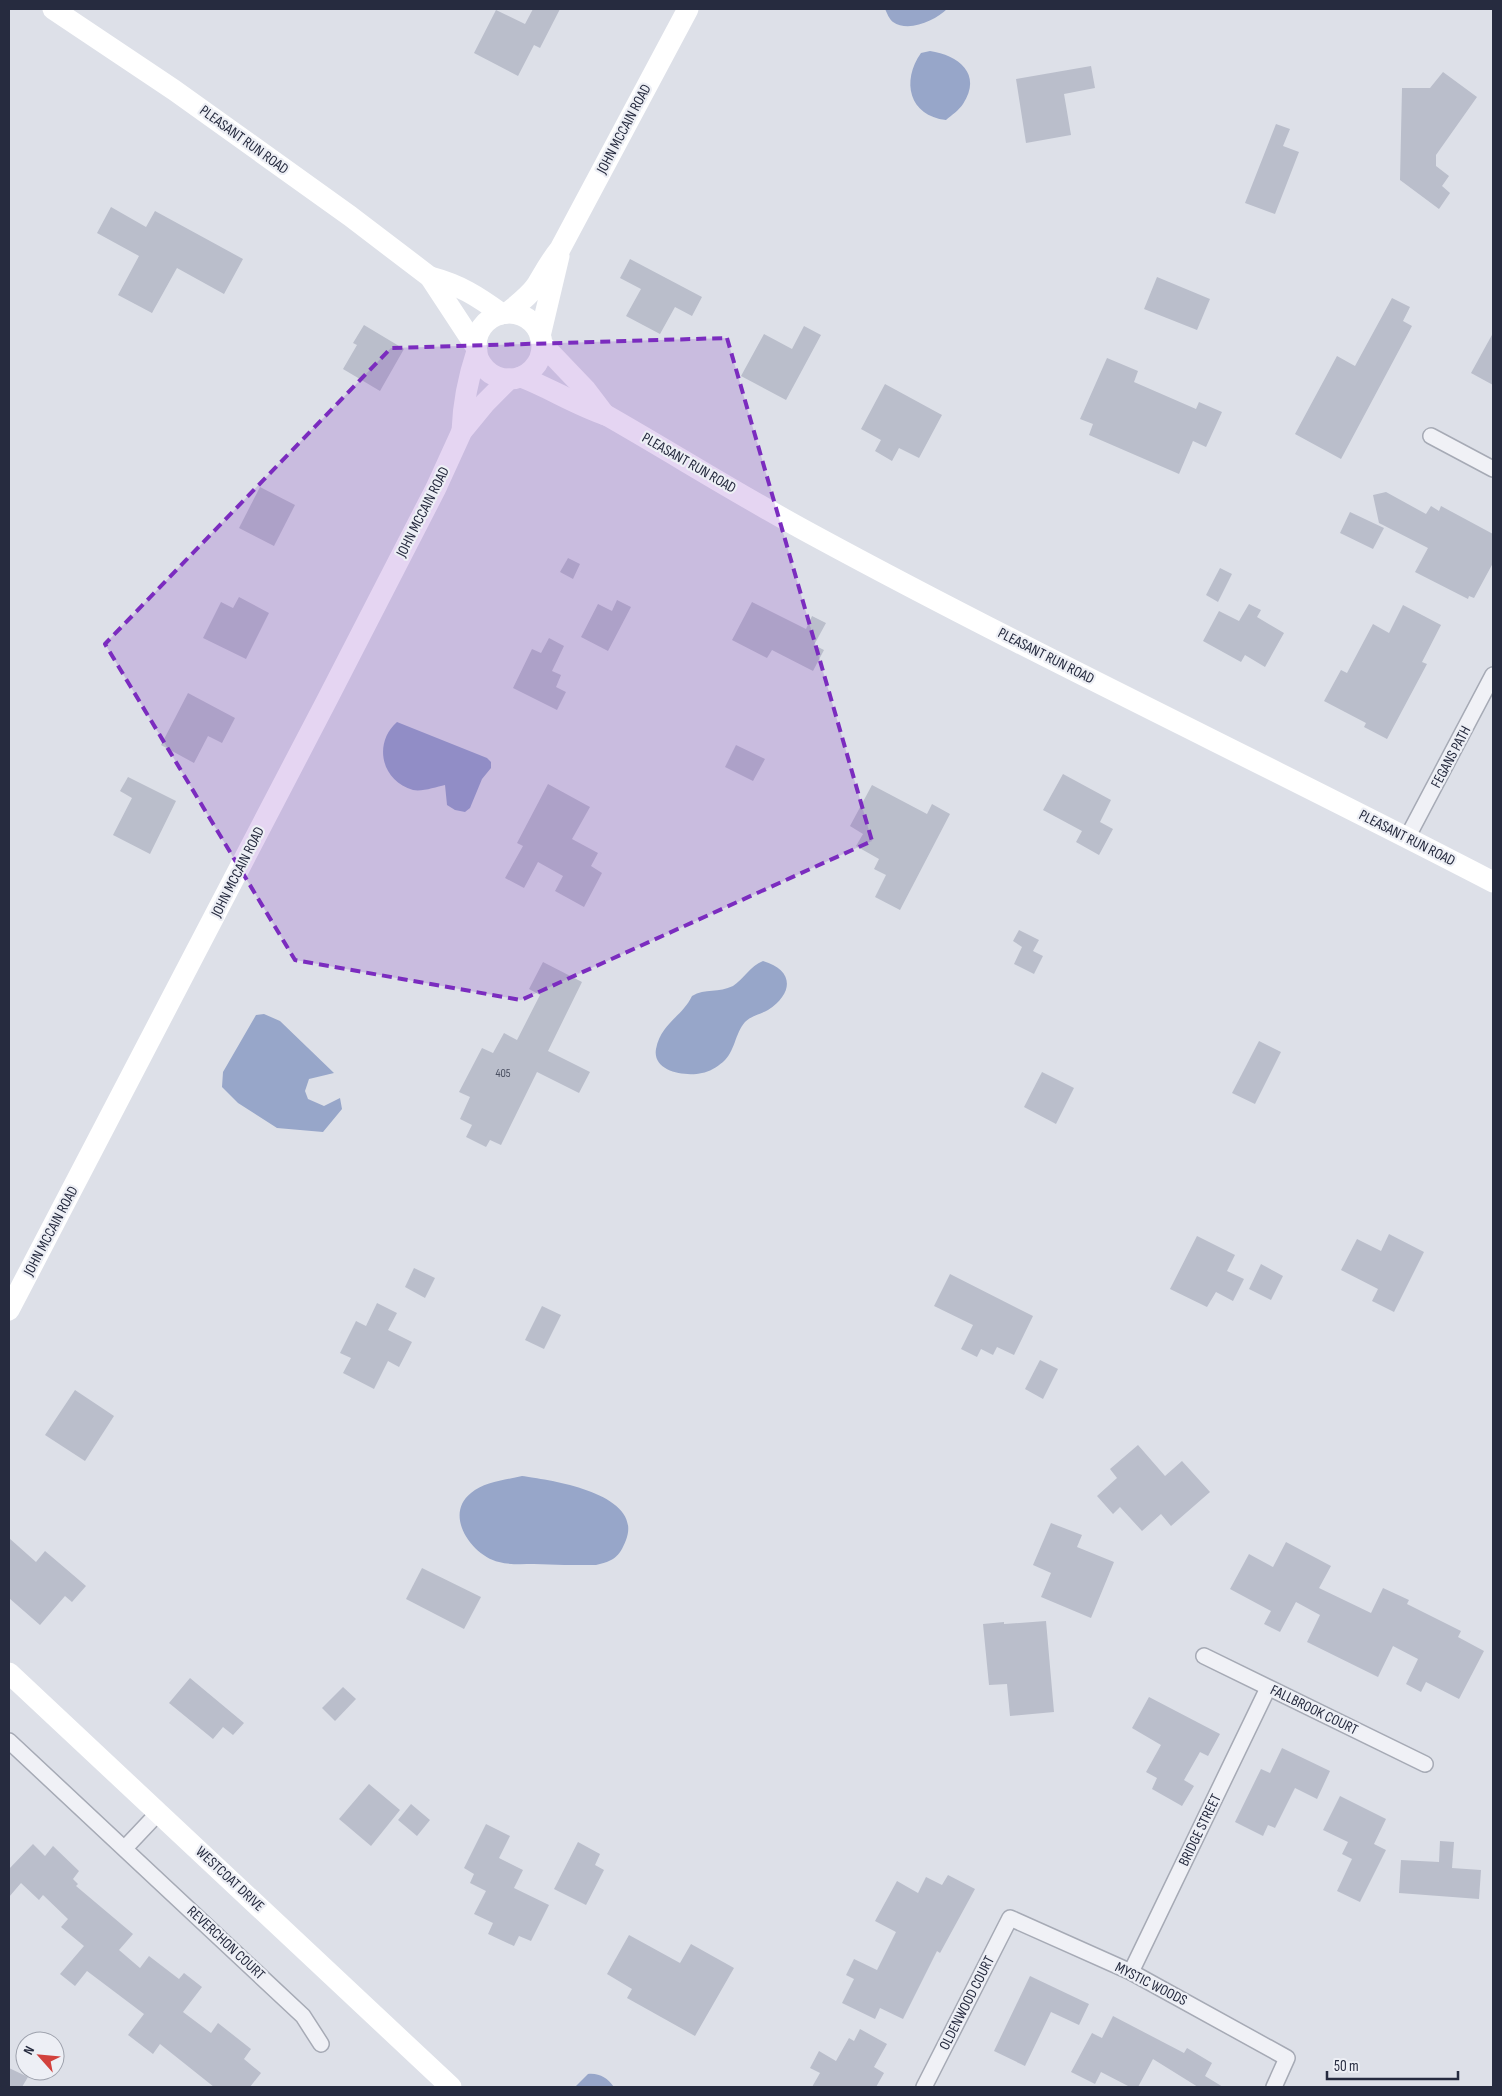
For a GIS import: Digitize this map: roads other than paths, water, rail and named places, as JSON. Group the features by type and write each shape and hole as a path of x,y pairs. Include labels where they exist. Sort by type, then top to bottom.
{"main road":[{"name":"PLEASANT RUN ROAD","path":"53,9 174,90 350,216 430,277 477,349"},
{"name":"JOHN MCCAIN ROAD","path":"504,314 524,299 536,286 548,263 560,249 688,9"},
{"name":"JOHN MCCAIN ROAD","path":"541,340 558,267 560,249"},
{"name":"PLEASANT RUN ROAD","path":"430,277 450,282 472,292 504,314"},
{"path":"547,311 550,333 562,365"},
{"path":"504,314 524,317 531,322 541,340 538,362 515,378 492,374 484,368 477,349 481,329 486,322 504,314"},
{"path":"457,318 468,380"},
{"name":"PLEASANT RUN ROAD","path":"541,340 606,415"},
{"name":"JOHN MCCAIN ROAD","path":"462,431 462,411 477,349"},
{"name":"PLEASANT RUN ROAD","path":"515,378 537,383 584,408 606,415 814,536 1121,695 1493,882"},
{"name":"JOHN MCCAIN ROAD","path":"9,1310 436,488 462,431 485,403 515,378"},
{"name":"WESTCOAT DRIVE","path":"9,1673 451,2087"}],"street":[{"path":"1431,436 1493,469"},
{"name":"FEGANS PATH","path":"1407,838 1493,675"},
{"name":"FALLBROOK COURT","path":"1204,1656 1425,1764"},
{"name":"BRIDGE STREET","path":"1131,1972 1268,1688"},
{"name":"REVERCHON COURT","path":"9,1741 303,2016 322,2044"},
{"path":"125,1848 159,1812"},
{"name":"MYSTIC WOODS","path":"1010,1918 1131,1972 1288,2058 1274,2087"},
{"name":"OLDENWOOD COURT","path":"924,2087 1010,1918"}],"water":[{"path":"885,9 947,9 922,24 907,26 893,22"},
{"path":"930,51 950,57 958,62 969,75 968,93 961,106 946,120 933,117 924,112 912,95 910,85 915,64 921,53"},
{"path":"397,722 487,758 491,762 491,768 482,779 470,808 465,812 455,810 447,805 445,785 425,790 413,790 394,779 384,760 383,750 389,731"},
{"path":"763,961 781,970 787,982 786,989 777,1003 745,1022 730,1053 723,1062 710,1070 695,1074 672,1071 659,1063 656,1057 656,1049 662,1033 692,996 702,992 733,986 754,966"},
{"path":"264,1014 280,1021 334,1073 309,1079 305,1091 308,1099 324,1106 340,1098 342,1109 323,1132 277,1128 238,1103 222,1087 223,1072 256,1015"},
{"path":"522,1476 572,1486 608,1500 621,1511 628,1524 626,1540 618,1555 607,1562 596,1565 508,1564 489,1558 479,1552 464,1534 460,1523 460,1512 463,1502 471,1493 482,1486"},
{"path":"588,2074 596,2074 603,2077 614,2087 575,2087"}]}
